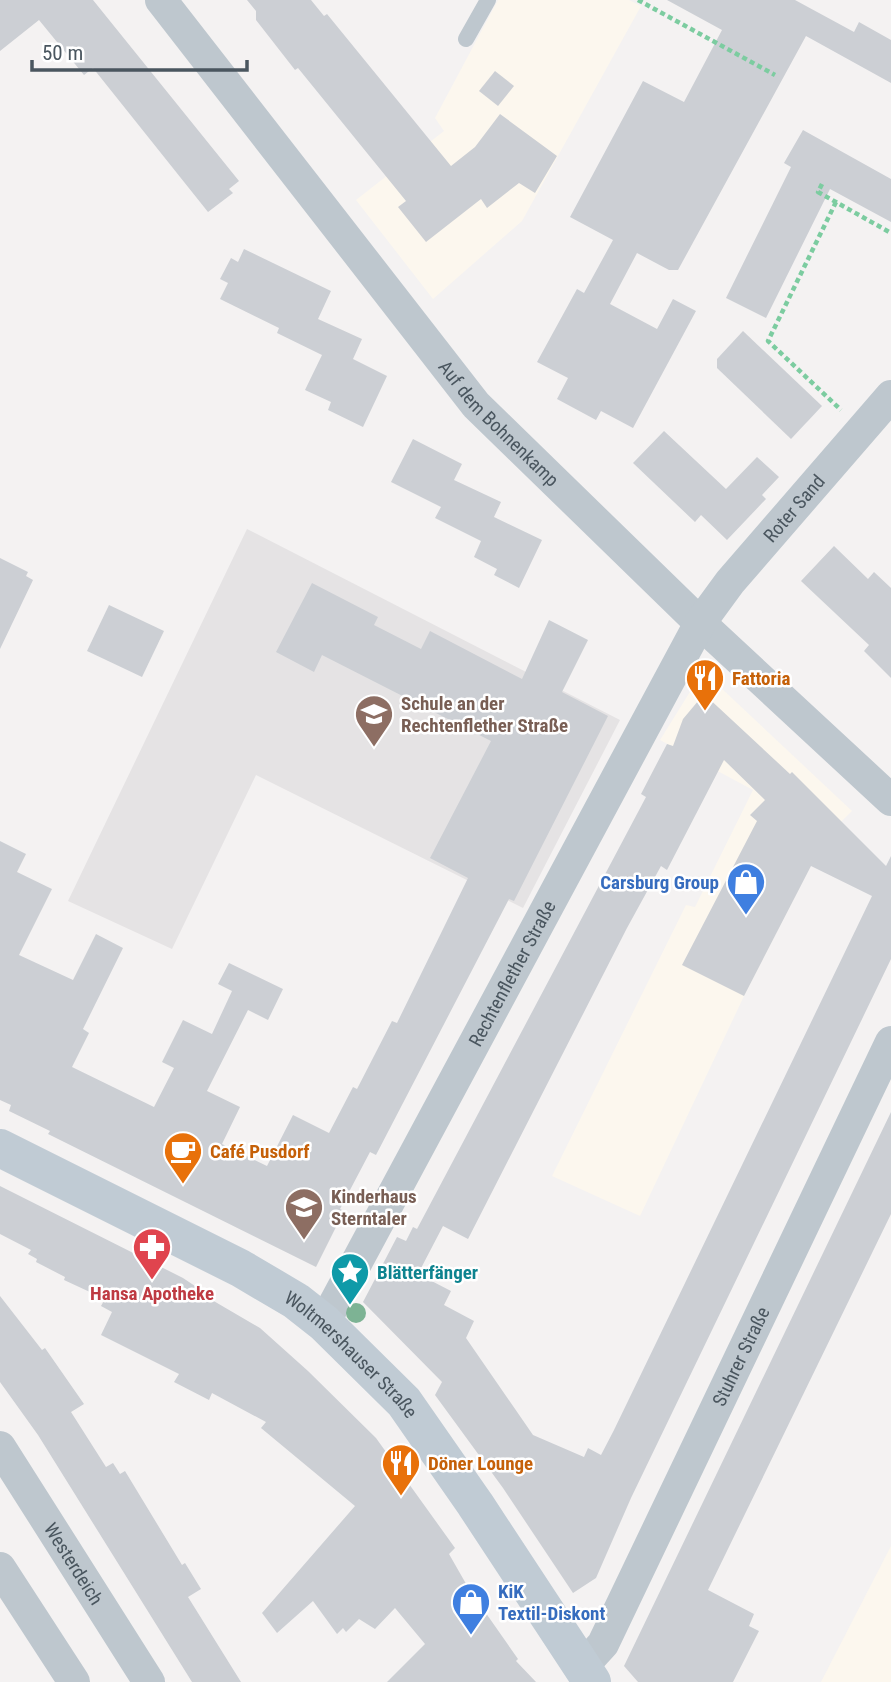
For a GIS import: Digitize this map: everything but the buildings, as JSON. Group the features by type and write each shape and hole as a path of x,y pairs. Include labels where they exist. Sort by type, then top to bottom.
{"street":[{"name":"Auf dem Bohnenkamp","path":"161,0 476,404 700,623 891,800"},
{"name":"Roter Sand","path":"700,623 730,582 891,396"},
{"name":"Rechtenflether Straße","path":"324,1323 700,623"},
{"name":"Stuhrer Straße","path":"587,1675 891,1042"},
{"name":"Woltmershauser Straße","path":"0,1149 240,1268 296,1301 324,1323 404,1402 587,1675"},
{"name":"Westerdeich","path":"0,1447 149,1682"},
{"path":"0,1568 74,1682"}],"lane":[{"path":"466,39 488,0"}],"path":[{"path":"638,0 775,75"},
{"path":"822,184 818,192 891,233"},
{"path":"836,202 768,341 863,430"}],"shaded area":[{"path":"498,0 629,0 641,6 522,221 433,299 356,200 444,131 435,118"},
{"name":"Schule an der Rechtenflether Straße","path":"247,529 620,720 523,908 256,775 172,949 68,901"},
{"path":"703,671 852,811 802,860 811,865 744,996 640,1216 552,1176 686,905 695,907 753,790 660,740"},
{"path":"891,1546 891,1682 821,1682"}],"place":[{"name":"Fattoria","path":"705,712"},
{"name":"Schule an der Rechtenflether Straße","path":"374,748"},
{"name":"Carsburg Group","path":"746,916"},
{"name":"Café Pusdorf","path":"183,1185"},
{"name":"Kinderhaus Sterntaler","path":"304,1241"},
{"name":"Hansa Apotheke","path":"152,1281"},
{"name":"Blätterfänger","path":"350,1306"},
{"name":"Döner Lounge","path":"401,1497"},
{"name":"KiK Textil-Diskont","path":"471,1636"}]}
